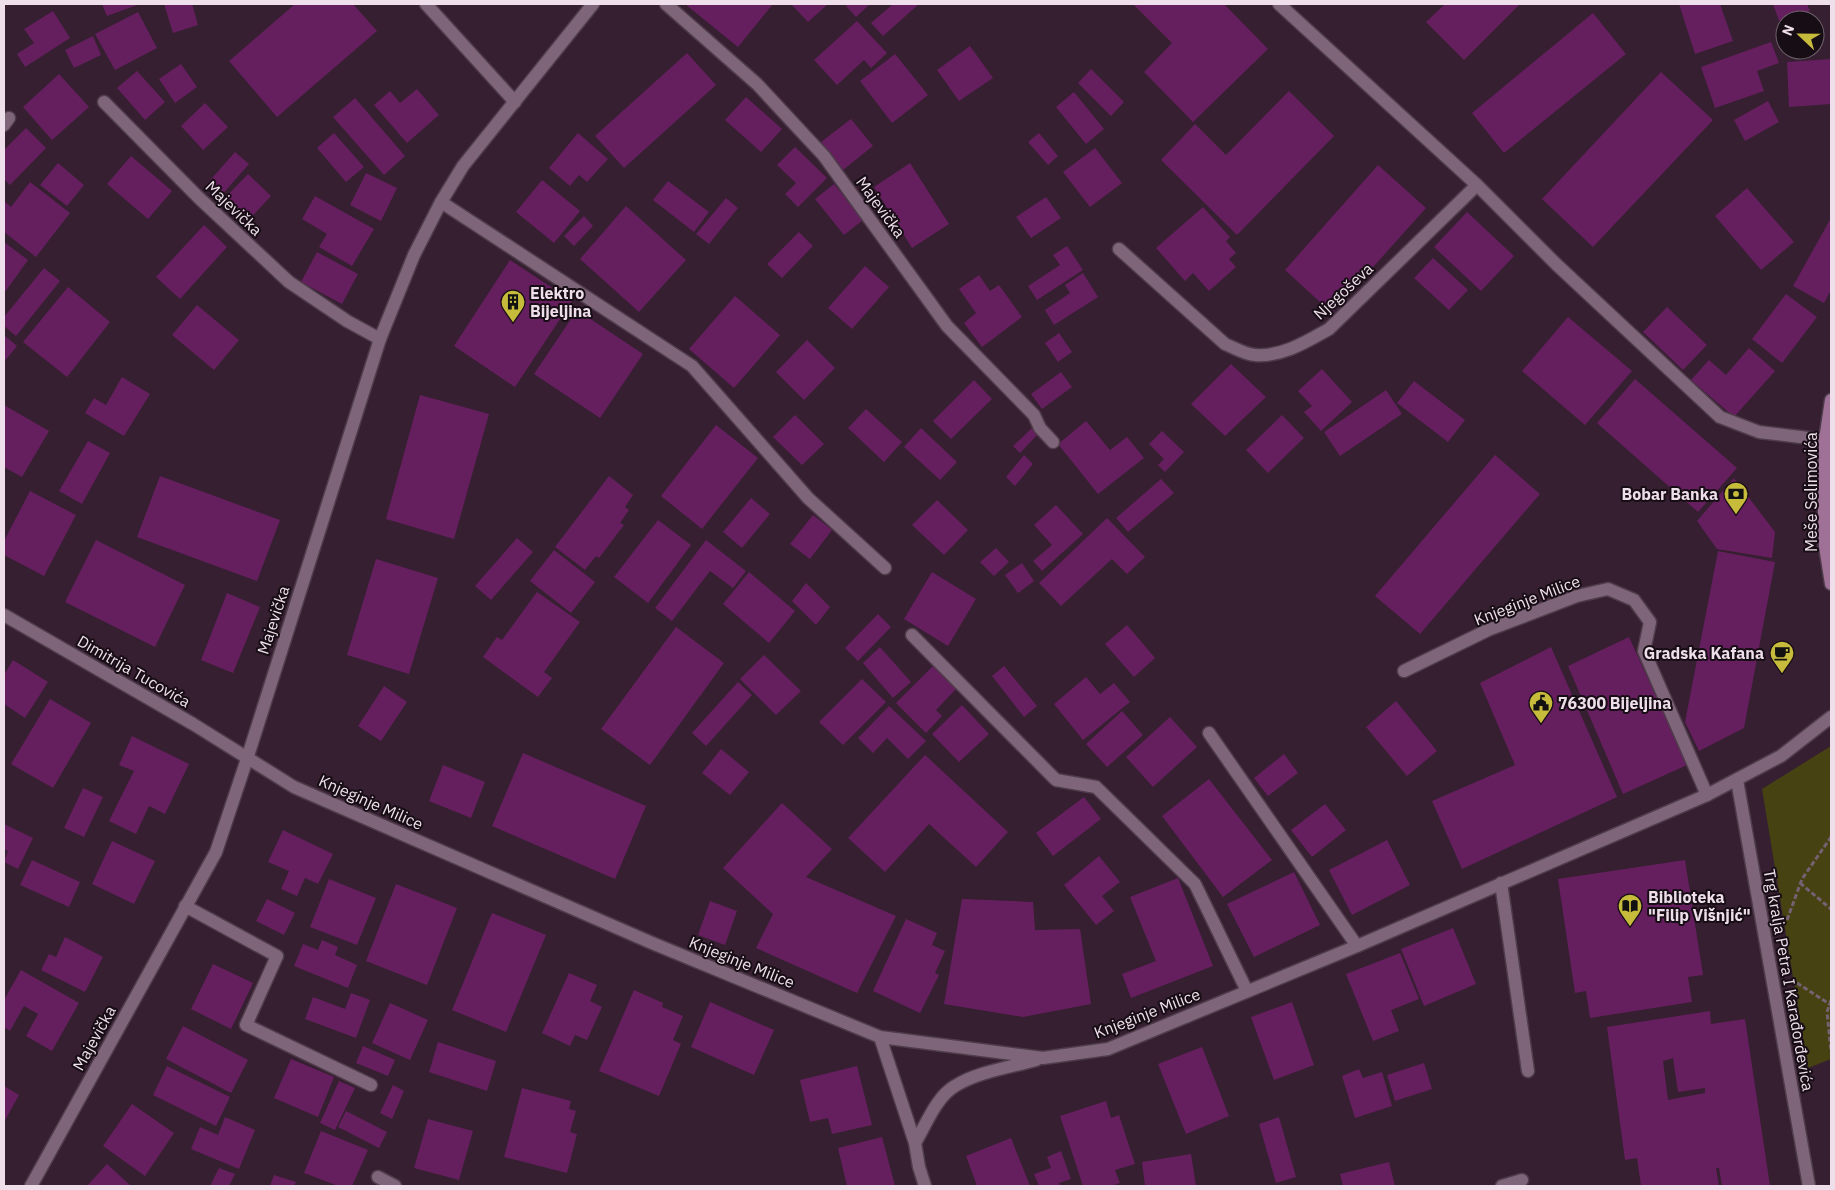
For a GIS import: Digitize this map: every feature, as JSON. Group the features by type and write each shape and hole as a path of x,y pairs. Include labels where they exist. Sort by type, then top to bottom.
{"main road":[{"name":"Meše Selimovića","path":"1831,400 1825,440 1824,546 1831,584"}],"street":[{"path":"426,4 515,102"},
{"name":"Majevička","path":"31,1186 216,852 380,338 414,255 441,202 463,166 593,4"},
{"name":"Majevička","path":"666,4 757,84 824,156 947,326 1034,415 1040,428 1053,442"},
{"path":"1279,4 1477,186 1556,264 1720,417 1758,432 1825,440"},
{"name":"Majevička","path":"104,102 200,198 289,282 348,321 380,338"},
{"name":"Njegoševa","path":"1118,249 1225,344 1256,355 1282,352 1300,346 1329,329 1477,186"},
{"path":"441,202 692,366 808,498 885,568"},
{"name":"Knjeginje Milice","path":"1404,671 1488,630 1577,596 1608,589 1634,600 1650,622 1644,651 1707,795"},
{"name":"Dimitrija Tucovića","path":"4,615 193,724 247,759"},
{"path":"912,635 1056,780 1096,787 1195,884 1247,991"},
{"name":"Knjeginje Milice","path":"247,759 303,791 652,943 880,1037 1043,1058 1108,1049 1356,946 1707,795 1781,756 1831,717"},
{"path":"1209,732 1356,946"},
{"name":"Trg kralja Petra I Karađorđevića","path":"1737,780 1809,1186"},
{"path":"1501,883 1528,1070"},
{"path":"185,906 277,956 246,1025 371,1085"},
{"path":"880,1037 915,1143 919,1168 925,1186"},
{"path":"915,1143 940,1101 954,1086 974,1077 1043,1058"},
{"path":"378,1177 394,1186"},
{"path":"1502,1186 1522,1180"}],"path":[{"path":"1783,929 1802,879 1831,837"},
{"path":"1800,883 1831,909"},
{"path":"1770,965 1831,1003 1827,1012 1831,1052"}],"shaded area":[{"path":"1831,746 1831,1059 1808,1068 1762,789"}],"building":[{"path":"102,4 140,4 107,16"},
{"path":"164,4 192,4 198,25 173,33"},
{"path":"295,4 353,4 377,31 277,117 229,61"},
{"path":"685,4 773,4 738,47"},
{"path":"791,4 828,4 808,22"},
{"path":"848,4 870,4 856,17 846,6"},
{"path":"893,4 919,4 883,36 871,23"},
{"path":"1133,4 1224,4 1268,49 1193,122 1144,72 1172,43"},
{"path":"1445,4 1520,4 1464,60 1426,22"},
{"path":"1679,4 1720,4 1733,41 1695,54"},
{"path":"1773,4 1807,4 1810,10 1775,10"},
{"path":"53,11 70,38 25,67 17,54 34,43 24,29"},
{"path":"138,12 157,48 115,70 95,34"},
{"path":"1593,13 1626,54 1504,153 1472,113"},
{"path":"857,21 887,53 871,68 864,60 837,85 814,60"},
{"path":"93,36 101,55 74,68 65,50"},
{"path":"1771,42 1775,52 1775,60 1778,60 1779,63 1757,71 1764,91 1715,108 1701,67"},
{"path":"970,46 993,78 959,101 937,70"},
{"path":"687,53 716,85 624,168 595,136"},
{"path":"895,54 928,95 892,123 860,81"},
{"path":"1831,59 1831,104 1789,107 1787,62"},
{"path":"181,64 197,87 175,103 159,79"},
{"path":"1091,69 1124,102 1111,116 1078,83"},
{"path":"137,71 165,102 145,120 117,88"},
{"path":"1661,72 1713,120 1593,247 1542,199"},
{"path":"59,74 89,107 52,140 23,107"},
{"path":"417,89 439,115 407,143 374,105 390,91 400,103"},
{"path":"1289,91 1334,136 1237,235 1161,160 1195,124 1226,155"},
{"path":"1074,92 1104,129 1086,144 1056,107"},
{"path":"746,97 782,129 761,152 725,120"},
{"path":"355,98 405,156 384,175 333,117"},
{"path":"1768,101 1779,122 1745,141 1734,120"},
{"path":"205,103 228,127 203,150 181,126"},
{"path":"851,119 873,146 843,170 821,142"},
{"path":"26,128 46,148 10,185 4,179 4,150"},
{"path":"334,133 364,167 346,182 317,148"},
{"path":"578,133 608,159 587,182 579,175 570,186 549,168"},
{"path":"1039,133 1058,156 1048,165 1028,142"},
{"path":"795,147 827,178 798,207 785,194 796,183 777,165"},
{"path":"1095,148 1122,183 1090,207 1063,172"},
{"path":"235,152 249,164 220,197 206,185"},
{"path":"131,156 172,191 148,219 107,184"},
{"path":"58,163 84,185 67,206 40,185"},
{"path":"910,163 949,224 912,248 874,187"},
{"path":"1378,165 1426,208 1332,313 1285,270"},
{"path":"366,173 397,188 381,221 350,205"},
{"path":"248,174 271,196 245,224 221,202"},
{"path":"542,180 580,211 554,243 516,212"},
{"path":"668,181 709,212 694,232 653,200"},
{"path":"30,182 70,213 36,257 4,232 4,201 11,207"},
{"path":"834,184 863,220 844,235 815,199"},
{"path":"1747,188 1794,242 1761,270 1715,216"},
{"path":"315,196 374,229 352,266 319,247 327,234 302,219"},
{"path":"1046,197 1061,218 1031,238 1016,217"},
{"path":"726,198 738,208 709,244 696,234"},
{"path":"626,206 686,260 639,312 580,259"},
{"path":"1203,207 1230,237 1226,241 1236,253 1229,259 1236,267 1209,291 1193,273 1185,281 1156,248"},
{"path":"1467,212 1514,256 1481,291 1434,247"},
{"path":"584,216 593,226 574,246 564,236"},
{"path":"1831,218 1831,290 1824,303 1793,286"},
{"path":"204,225 227,247 180,299 156,277"},
{"path":"799,232 813,246 782,278 767,264"},
{"path":"4,242 28,260 5,292 4,291"},
{"path":"1067,246 1083,270 1037,300 1028,286 1060,265 1053,255"},
{"path":"317,252 358,274 342,304 301,282"},
{"path":"1433,258 1468,290 1449,310 1414,278"},
{"name":"Elektro Bijeljina","path":"510,260 572,301 515,387 454,346"},
{"path":"865,266 889,287 852,329 828,308"},
{"path":"44,268 60,281 16,336 4,326 4,317"},
{"path":"1083,273 1098,297 1054,325 1045,310 1070,293 1065,285"},
{"path":"979,275 990,291 999,285 1022,317 982,347 964,323 976,313 959,289"},
{"path":"68,287 110,322 67,377 23,342"},
{"path":"1786,294 1817,317 1782,363 1752,339"},
{"path":"735,296 780,335 734,388 689,349"},
{"path":"197,305 239,340 214,370 172,335"},
{"path":"1667,307 1707,345 1683,370 1643,332"},
{"path":"577,310 643,354 600,418 534,374"},
{"path":"1568,317 1632,371 1585,425 1522,371"},
{"path":"1059,333 1072,352 1058,362 1045,343"},
{"path":"4,335 17,346 4,362"},
{"path":"807,340 835,368 804,400 776,372"},
{"path":"1749,348 1775,371 1734,417 1691,380 1709,360 1726,375"},
{"path":"1231,364 1266,397 1225,436 1191,404"},
{"path":"1322,369 1352,402 1321,431 1304,412 1312,406 1298,391"},
{"path":"1061,372 1072,387 1042,409 1031,394"},
{"path":"122,377 150,394 124,436 85,413 94,398 106,405"},
{"path":"1635,379 1737,468 1698,512 1597,423"},
{"path":"974,380 992,399 951,439 933,421"},
{"path":"1414,381 1465,420 1448,442 1397,403"},
{"path":"1386,390 1402,414 1340,456 1324,432"},
{"path":"420,395 489,414 454,539 386,519"},
{"path":"4,405 49,431 22,477 4,467"},
{"path":"866,409 902,442 884,462 848,428"},
{"path":"795,415 824,444 802,465 773,437"},
{"path":"1282,415 1304,438 1268,473 1246,450"},
{"path":"1086,421 1110,450 1127,437 1144,458 1098,494 1058,444"},
{"path":"716,425 758,458 702,529 661,496"},
{"path":"1033,427 1039,433 1020,453 1013,446"},
{"path":"921,428 957,462 940,480 904,447"},
{"path":"1162,431 1184,452 1165,472 1158,465 1164,459 1149,444"},
{"path":"88,441 110,453 82,504 59,491"},
{"path":"1024,455 1033,464 1015,486 1006,477"},
{"path":"1495,455 1540,494 1420,634 1375,596"},
{"path":"160,476 280,520 257,581 137,537"},
{"path":"609,476 633,495 625,507 629,510 620,523 624,525 599,558 596,556 585,570 555,547"},
{"path":"1734,478 1775,532 1772,558 1717,549 1697,521"},
{"path":"1161,479 1174,493 1128,532 1116,518"},
{"path":"30,491 76,515 44,576 4,555 4,541"},
{"path":"751,498 770,514 742,548 723,532"},
{"path":"937,500 968,530 944,555 912,525"},
{"path":"1056,505 1083,534 1042,571 1033,561 1052,545 1034,525"},
{"path":"813,515 832,530 810,559 790,544"},
{"path":"1107,518 1145,557 1127,574 1112,559 1061,606 1039,583"},
{"path":"658,520 691,545 648,603 614,577"},
{"path":"517,538 533,552 491,600 475,586"},
{"path":"96,540 185,585 155,647 65,602"},
{"path":"706,540 746,571 733,588 710,571 672,621 655,608"},
{"path":"996,548 1009,562 994,576 980,562"},
{"path":"554,550 595,582 571,613 530,581"},
{"path":"1718,551 1775,562 1744,728 1699,751 1685,722"},
{"path":"376,559 438,578 409,674 347,655"},
{"path":"1022,563 1034,581 1018,593 1005,575"},
{"path":"749,572 795,611 769,643 723,604"},
{"path":"932,572 976,599 948,646 904,619"},
{"path":"806,583 830,607 816,625 792,601"},
{"path":"537,592 580,622 544,672 552,678 538,697 483,657 497,637 502,640"},
{"path":"227,593 260,607 233,673 201,660"},
{"path":"878,614 891,627 858,661 845,648"},
{"path":"1127,625 1155,658 1134,677 1105,644"},
{"path":"676,627 724,663 650,765 601,729"},
{"path":"1629,637 1687,765 1623,794 1568,666"},
{"path":"880,647 911,682 893,698 863,663"},
{"name":"76300 Bijeljina","path":"1551,647 1617,797 1462,869 1432,801 1515,765 1480,683"},
{"path":"764,655 801,691 776,715 740,679"},
{"path":"13,660 48,682 25,718 4,704 4,675"},
{"path":"933,666 956,689 936,710 942,716 926,733 896,703"},
{"path":"1004,666 1037,706 1024,717 992,676"},
{"path":"1086,677 1100,694 1114,683 1130,702 1083,740 1054,704"},
{"path":"862,679 886,702 843,745 819,722"},
{"path":"738,682 752,695 706,746 692,733"},
{"path":"384,686 407,702 381,741 358,726"},
{"path":"50,699 91,723 53,788 11,764"},
{"path":"1396,701 1437,751 1407,776 1366,727"},
{"path":"962,705 989,734 959,762 932,734"},
{"path":"889,706 926,741 908,759 887,738 873,753 858,738"},
{"path":"1122,711 1143,735 1107,767 1086,744"},
{"path":"1170,717 1197,747 1153,787 1126,757"},
{"path":"132,736 189,764 165,814 149,806 136,834 109,821 134,771 119,765"},
{"path":"721,749 749,772 730,795 702,773"},
{"path":"523,753 646,806 615,879 492,826"},
{"path":"1284,754 1298,773 1268,796 1254,778"},
{"path":"925,755 1008,832 976,867 929,824 885,872 848,838"},
{"path":"443,765 485,782 471,818 429,801"},
{"path":"1209,779 1272,860 1223,897 1162,816"},
{"path":"83,788 103,797 84,837 64,828"},
{"path":"1084,797 1101,819 1053,856 1036,833"},
{"path":"782,803 832,849 806,877 896,916 857,993 756,948 773,914 723,868"},
{"path":"1325,804 1346,830 1312,857 1291,830"},
{"path":"4,824 33,838 18,869 4,862 8,851 4,849"},
{"path":"283,830 333,854 318,884 305,878 297,896 281,889 289,871 268,862"},
{"path":"1387,840 1410,885 1352,915 1329,870"},
{"path":"112,841 155,861 134,904 92,884"},
{"path":"1099,856 1120,882 1102,896 1114,911 1096,925 1064,885"},
{"path":"32,860 80,882 69,907 20,885"},
{"name":"Biblioteka \"Filip Višnjić\"","path":"1685,860 1703,975 1688,977 1692,1002 1590,1018 1586,991 1575,993 1558,879"},
{"path":"1294,872 1320,925 1254,957 1227,904"},
{"path":"1178,878 1213,966 1131,998 1122,974 1156,961 1130,897"},
{"path":"329,879 376,898 357,945 310,927"},
{"path":"396,884 457,908 427,985 366,961"},
{"path":"267,899 295,913 284,935 256,921"},
{"path":"962,899 1033,902 1035,930 1080,929 1091,1004 1023,1017 944,1004"},
{"path":"710,901 737,911 725,945 698,935"},
{"path":"492,913 546,935 506,1032 452,1010"},
{"path":"906,919 937,933 932,945 945,951 935,973 939,975 920,1013 873,991"},
{"path":"1453,928 1476,984 1424,1006 1401,949"},
{"path":"65,937 103,957 85,992 41,970 49,954 56,957"},
{"path":"322,940 338,947 335,955 357,965 348,988 294,966 303,944 318,950"},
{"path":"1400,953 1419,999 1391,1010 1399,1031 1373,1041 1346,974"},
{"path":"213,964 253,983 231,1029 191,1009"},
{"path":"21,970 79,1003 52,1051 26,1036 38,1014 24,1006 10,1031 4,1027 4,1000"},
{"path":"569,973 597,985 590,1001 602,1007 587,1040 575,1035 570,1046 542,1033"},
{"path":"634,990 663,1003 662,1007 683,1016 673,1040 681,1044 659,1096 599,1071"},
{"path":"351,993 370,1000 356,1038 305,1019 313,997 345,1009"},
{"path":"710,1002 774,1030 754,1075 691,1047"},
{"path":"1292,1002 1314,1065 1274,1080 1251,1017"},
{"path":"390,1003 428,1020 410,1060 372,1043"},
{"path":"1710,1011 1711,1024 1745,1019 1770,1186 1722,1186 1719,1168 1716,1168 1719,1186 1641,1186 1637,1158 1625,1160 1607,1027","holes":["1673,1058 1678,1092 1705,1088 1705,1093 1668,1100 1663,1061"]},
{"path":"183,1026 248,1060 231,1093 166,1059"},
{"path":"438,1042 496,1061 487,1091 429,1072"},
{"path":"363,1046 395,1060 388,1076 356,1063"},
{"path":"1202,1047 1229,1116 1186,1134 1158,1064"},
{"path":"291,1059 334,1077 318,1117 274,1098"},
{"path":"1424,1063 1432,1089 1395,1101 1387,1075"},
{"path":"167,1066 230,1097 216,1126 153,1095"},
{"path":"857,1066 872,1125 832,1134 828,1118 810,1122 800,1080"},
{"path":"1359,1069 1363,1078 1382,1072 1392,1106 1355,1118 1342,1076"},
{"path":"339,1081 355,1088 335,1130 320,1123"},
{"path":"393,1085 404,1091 392,1119 380,1113"},
{"path":"4,1086 19,1095 4,1122"},
{"path":"522,1088 571,1101 569,1109 576,1111 570,1132 577,1134 567,1173 504,1157"},
{"path":"1106,1101 1111,1118 1119,1115 1135,1164 1115,1170 1120,1183 1111,1186 1083,1186 1060,1116"},
{"path":"132,1104 174,1133 145,1176 103,1146"},
{"path":"346,1111 387,1132 379,1148 338,1127"},
{"path":"225,1117 255,1130 239,1169 191,1149 200,1127 218,1135"},
{"path":"1279,1117 1296,1177 1276,1183 1259,1124"},
{"path":"428,1119 473,1131 459,1180 414,1168"},
{"path":"321,1131 368,1150 352,1186 338,1186 304,1173"},
{"path":"882,1137 895,1186 847,1186 838,1148"},
{"path":"1011,1138 1030,1186 977,1186 966,1156"},
{"path":"1061,1151 1071,1179 1059,1183 1060,1186 1039,1186 1034,1174 1051,1168 1047,1157"},
{"path":"1191,1154 1196,1186 1145,1186 1142,1162"},
{"path":"1389,1162 1395,1186 1343,1186 1340,1174"},
{"path":"107,1164 131,1186 87,1186"},
{"path":"219,1168 235,1174 229,1186 210,1186"},
{"path":"274,1175 296,1182 294,1186 270,1186"}],"place":[{"name":"Elektro Bijeljina","path":"513,323"},
{"name":"Bobar Banka","path":"1736,515"},
{"name":"Gradska Kafana","path":"1782,674"},
{"name":"76300 Bijeljina","path":"1541,724"},
{"name":"Biblioteka \"Filip Višnjić\"","path":"1630,927"}]}
